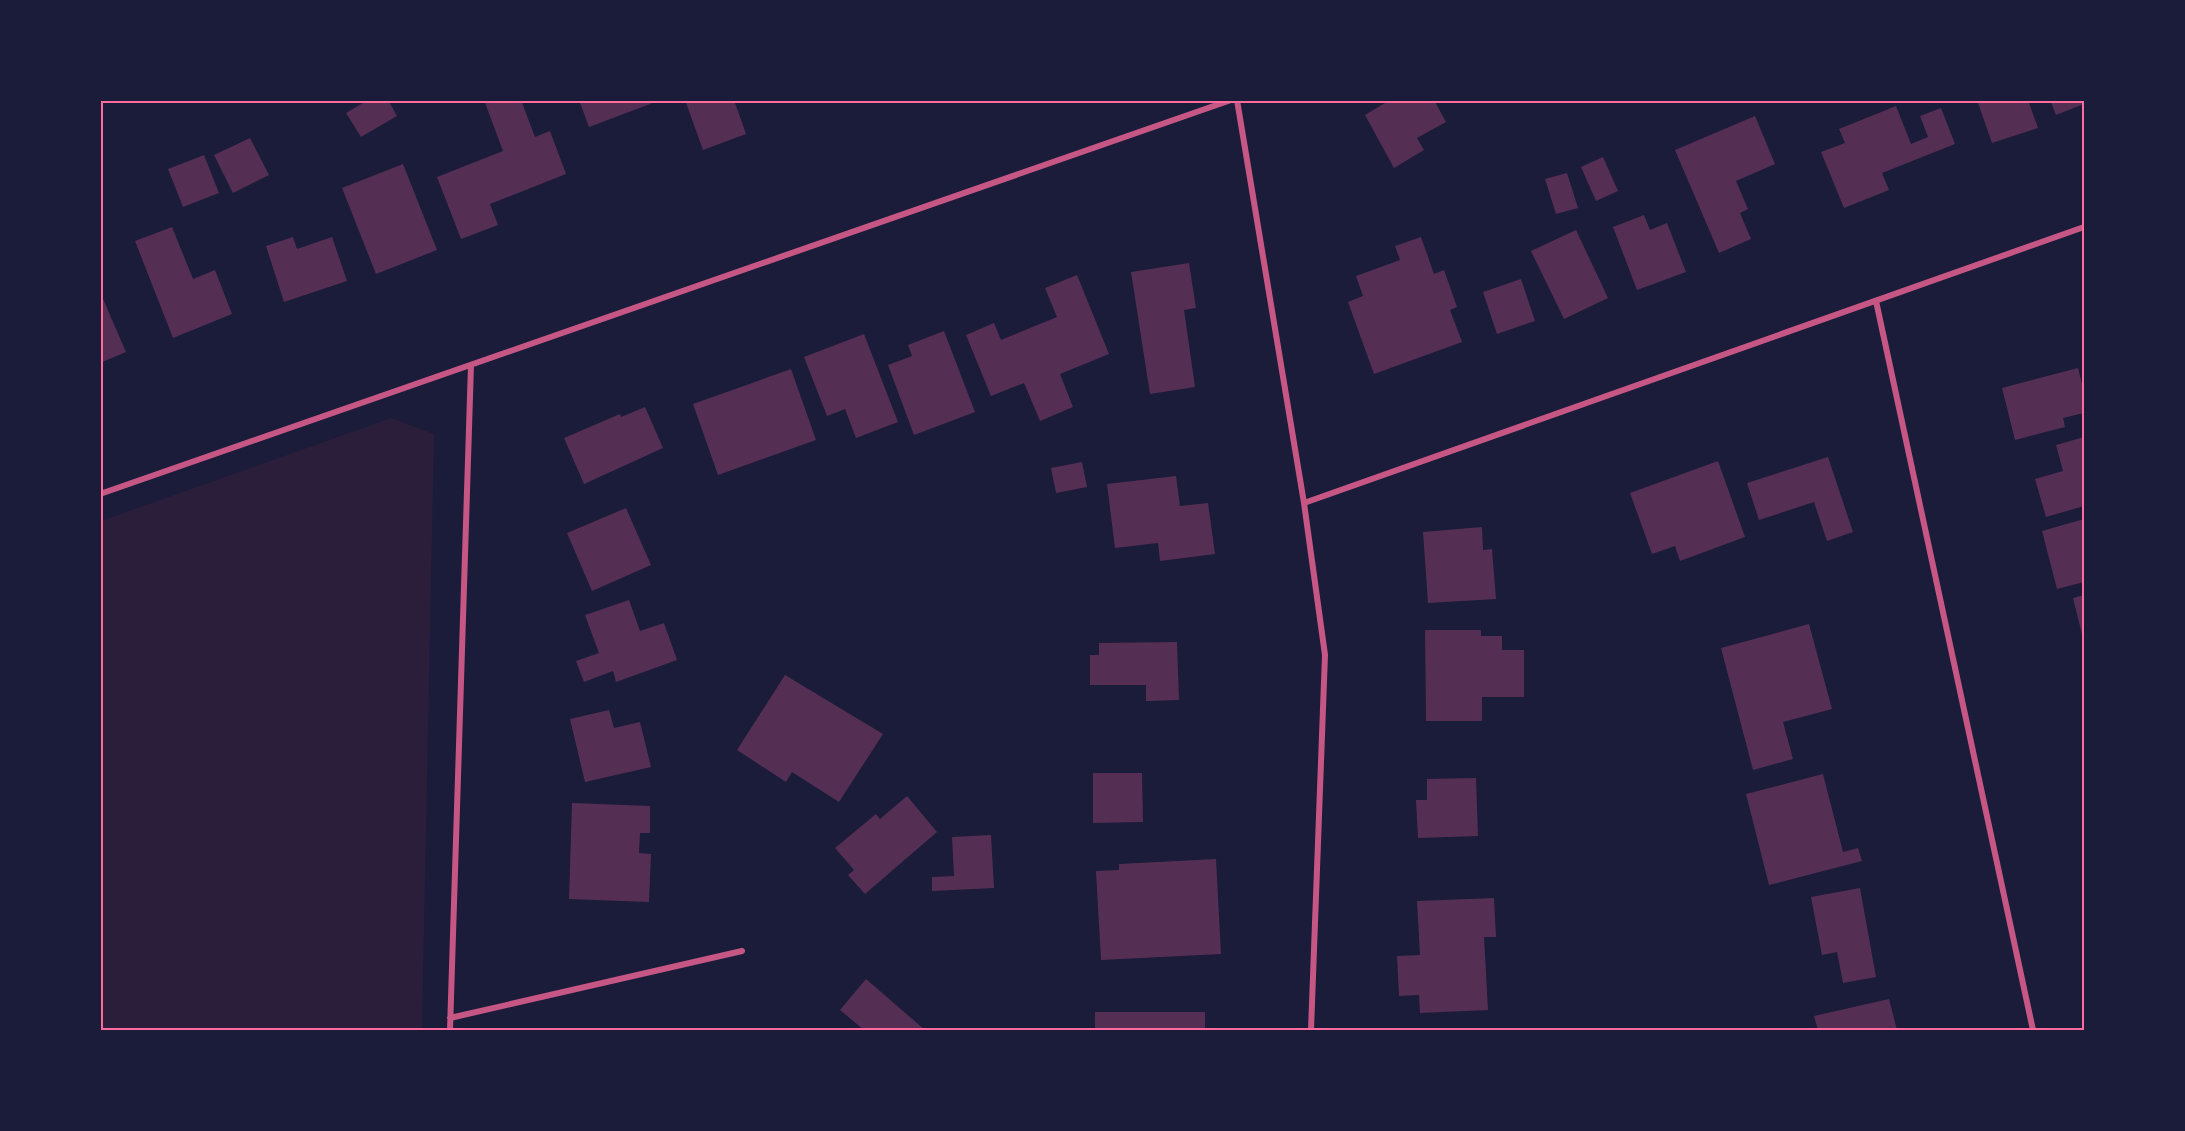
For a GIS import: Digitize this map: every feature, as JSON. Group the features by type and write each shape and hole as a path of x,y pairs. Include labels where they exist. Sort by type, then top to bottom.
{"street":[{"path":"100,494 1231,100"},
{"path":"1237,100 1304,502 1325,655 1311,1030"},
{"path":"1304,502 2085,227"},
{"path":"1876,301 2033,1030"},
{"path":"450,1030 471,365"},
{"path":"450,1018 742,951"}],"shaded area":[{"path":"391,418 434,434 422,1030 101,1030 101,521"}],"building":[{"path":"368,100 388,100 397,116 361,137 346,113"},
{"path":"484,100 521,100 535,137 550,131 566,174 490,204 498,225 461,239 437,177 503,151"},
{"path":"579,100 658,100 658,101 589,127"},
{"path":"685,100 734,100 746,134 703,150"},
{"path":"1390,100 1434,100 1446,122 1417,138 1424,150 1394,168 1365,115"},
{"path":"1977,100 2028,100 2038,128 1992,143"},
{"path":"2050,100 2084,100 2084,104 2056,115"},
{"path":"1896,106 1911,144 1928,137 1920,116 1941,108 1955,144 1882,173 1889,190 1844,208 1821,152 1845,143 1839,129"},
{"path":"1755,116 1775,164 1736,181 1748,209 1740,213 1751,239 1719,253 1675,150"},
{"path":"250,138 269,175 233,193 214,155"},
{"path":"204,155 219,193 183,207 168,169"},
{"path":"1603,157 1618,191 1596,201 1581,167"},
{"path":"403,164 437,250 376,274 342,188"},
{"path":"1567,173 1578,208 1556,214 1545,179"},
{"path":"1644,215 1650,230 1667,223 1686,272 1637,290 1613,227"},
{"path":"172,227 193,279 215,270 232,314 173,338 135,241"},
{"path":"1576,230 1608,298 1564,319 1531,251"},
{"path":"293,237 297,249 332,237 347,281 284,302 266,246"},
{"path":"1421,237 1434,274 1444,270 1457,307 1450,310 1462,342 1374,374 1348,302 1363,296 1356,276 1400,260 1395,246"},
{"path":"1189,263 1196,308 1184,310 1195,387 1150,394 1131,272"},
{"path":"1077,275 1109,354 1060,374 1073,407 1040,421 1024,383 991,396 966,335 994,323 1001,340 1057,317 1045,288"},
{"path":"1521,279 1535,321 1497,334 1483,292"},
{"path":"100,292 126,352 100,363"},
{"path":"944,331 975,412 914,435 888,365 912,356 908,345"},
{"path":"864,334 898,422 856,438 845,409 827,416 804,357"},
{"path":"2078,368 2084,392 2084,413 2063,418 2065,427 2015,440 2002,388"},
{"path":"791,369 816,440 718,475 693,404"},
{"path":"645,407 663,448 584,484 564,438 620,414 621,417"},
{"path":"2084,437 2084,506 2046,517 2035,479 2063,471 2056,445"},
{"path":"1828,457 1853,532 1827,541 1814,502 1759,520 1747,483"},
{"path":"1718,461 1745,537 1680,561 1675,546 1652,554 1630,493"},
{"path":"1082,462 1087,487 1056,493 1051,468"},
{"path":"1176,476 1180,506 1208,503 1215,554 1160,561 1158,543 1115,548 1107,484"},
{"path":"626,508 651,565 592,591 567,533"},
{"path":"2084,519 2084,582 2057,589 2042,531"},
{"path":"1482,527 1483,550 1492,549 1496,599 1428,603 1423,532"},
{"path":"2084,595 2084,642 2073,598"},
{"path":"629,600 640,631 664,623 677,660 616,682 613,671 584,682 576,661 599,653 585,615"},
{"path":"1809,624 1832,709 1783,722 1793,759 1753,770 1721,648"},
{"path":"1425,630 1481,630 1481,636 1502,636 1502,650 1524,650 1524,697 1482,697 1482,721 1426,721"},
{"path":"1177,642 1179,700 1146,701 1146,685 1090,685 1090,655 1099,655 1099,643"},
{"path":"785,675 883,734 839,802 792,772 786,782 737,750"},
{"path":"609,710 614,728 640,722 651,767 585,782 570,719"},
{"path":"1093,773 1142,773 1143,822 1093,823"},
{"path":"1823,774 1843,852 1858,848 1862,861 1769,885 1746,794"},
{"path":"1476,778 1478,836 1418,838 1416,800 1427,800 1427,779"},
{"path":"907,796 937,832 865,894 848,875 854,870 835,848 876,814 880,819"},
{"path":"572,803 650,806 650,833 640,833 639,853 651,854 649,902 569,899"},
{"path":"991,835 994,888 932,891 932,877 954,876 952,837"},
{"path":"1216,859 1221,954 1101,960 1096,871 1119,870 1119,864"},
{"path":"1860,888 1876,977 1843,983 1837,952 1822,955 1811,897"},
{"path":"1494,898 1496,937 1484,937 1488,1010 1420,1013 1419,995 1399,996 1397,956 1420,955 1417,901"},
{"path":"866,979 925,1030 864,1030 840,1010"},
{"path":"1889,999 1897,1030 1818,1030 1814,1016"},
{"path":"1095,1012 1205,1012 1205,1030 1095,1030"}]}
